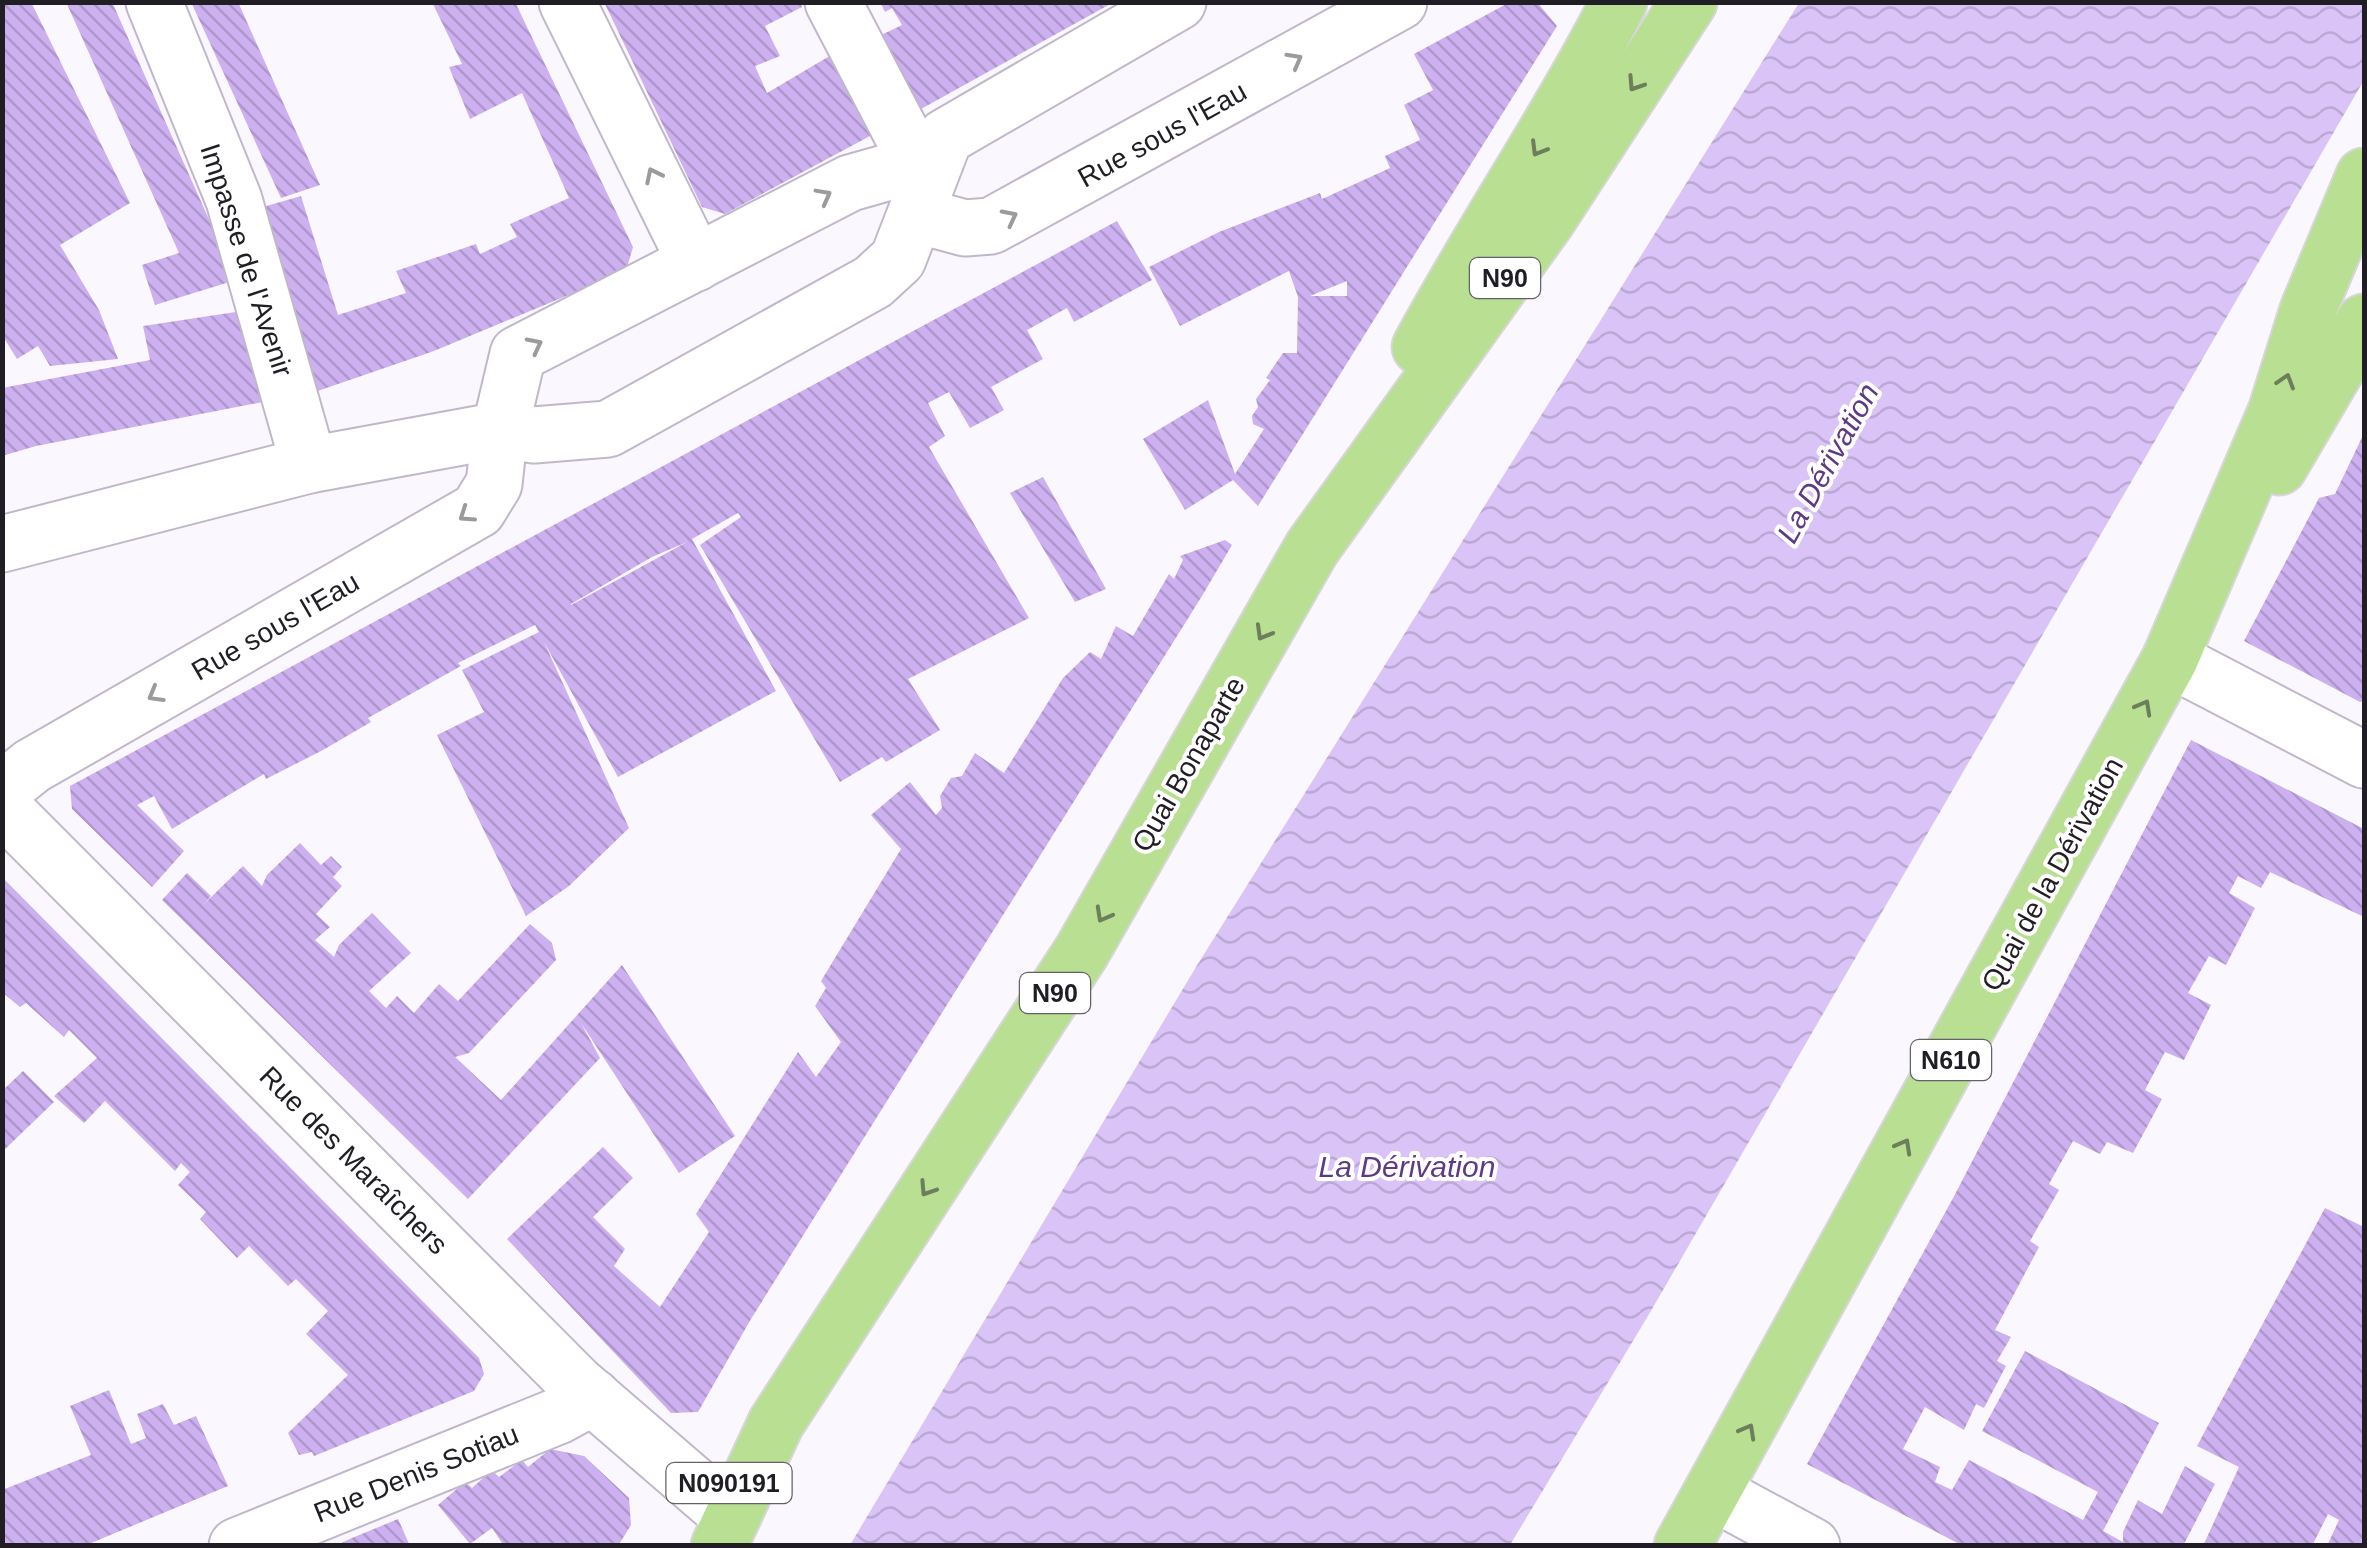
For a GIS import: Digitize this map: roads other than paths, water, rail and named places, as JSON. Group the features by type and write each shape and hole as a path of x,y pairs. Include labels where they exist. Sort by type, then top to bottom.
{"main road":[{"path":"1312,548 1477,241 1535,156 1619,2"},
{"name":"Quai Bonaparte","path":"706,1531 1082,951 1312,548 1548,218 1688,2"},
{"name":"Quai de la Dérivation","path":"1682,1546 2170,659 2276,412 2308,310 2364,176"},
{"name":"N610","path":"2210,568 2308,423 2364,322"}],"street":[{"name":"Impasse de l'Avenir","path":"154,2 234,200 309,465"},
{"path":"567,2 696,263"},
{"path":"833,2 925,186"},
{"path":"2,544 309,465 500,430 534,435 608,429 872,282 898,259 945,137 1178,2"},
{"name":"Rue sous l'Eau","path":"2,790 32,766 478,510 494,484 500,430 518,354 850,183 896,170 925,186 964,228 991,226 1399,2"},
{"path":"2170,659 2364,760"},
{"name":"Rue des Maraîchers","path":"2,807 593,1398 706,1531"},
{"name":"Rue Denis Sotiau","path":"237,1546 558,1416 593,1398"},
{"path":"1714,1493 1812,1546"}],"water":[{"name":"La Dérivation","path":"1799,3 2364,3 2364,80 1648,1316 1510,1545 850,1545 1196,967"}]}
